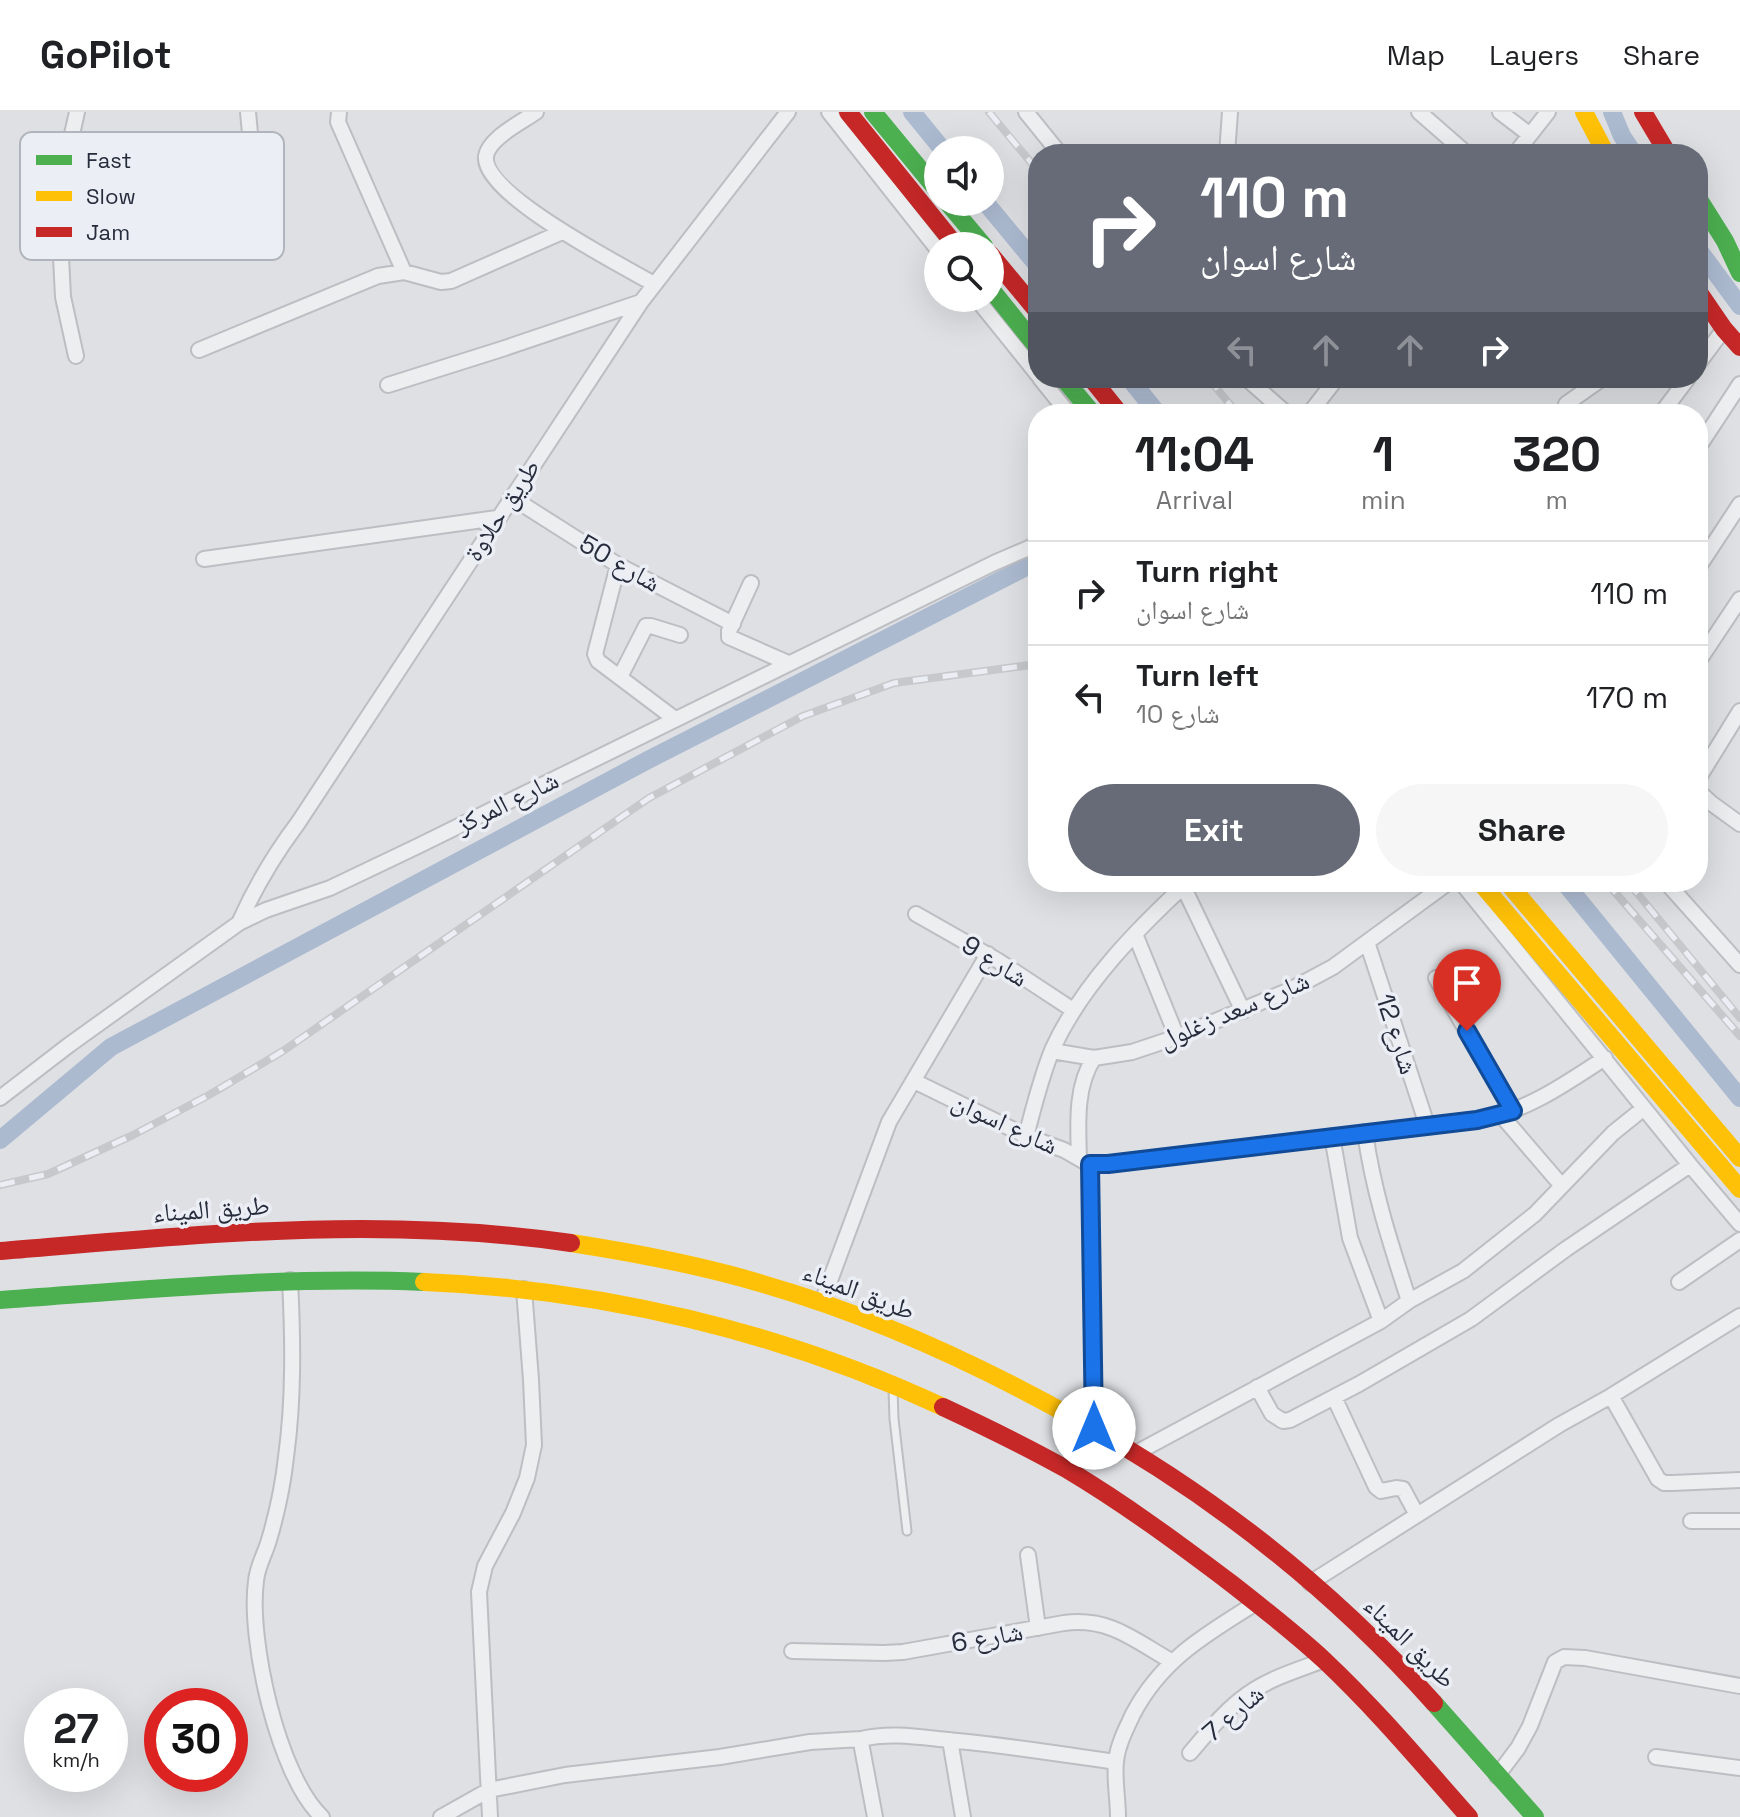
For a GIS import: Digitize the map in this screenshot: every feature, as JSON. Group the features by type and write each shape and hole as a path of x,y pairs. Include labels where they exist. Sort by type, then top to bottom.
{"main road":[{"path":"848,112 945,232"},
{"path":"873,112 924,174"},
{"path":"1584,112 1601,144"},
{"path":"1643,112 1662,144"},
{"path":"1708,214 1740,273"},
{"path":"959,216 972,232"},
{"path":"1004,271 1028,300"},
{"path":"1004,306 1028,336"},
{"path":"1708,310 1740,347"},
{"path":"1071,388 1085,404"},
{"path":"1099,388 1112,404"},
{"path":"1488,892 1740,1189"},
{"path":"1515,892 1740,1158"},
{"name":"طريق الميناء","path":"0,1251 278,1230 438,1230 518,1236 641,1255 822,1302 1006,1381 1136,1453 1223,1513 1349,1616 1386,1651 1535,1817"},
{"path":"0,1300 290,1280 442,1283 524,1289 596,1300 667,1314 806,1354 940,1405 1004,1436 1067,1470 1152,1525 1256,1603 1324,1660 1389,1725 1469,1817"}],"street":[{"path":"72,132 77,112"},
{"path":"248,112 250,132"},
{"path":"339,112 338,122 404,272"},
{"path":"536,112 489,146 486,158 488,170 514,196 562,232 654,284"},
{"name":"طريق حلاوة","path":"239,923 264,870 641,302 788,112"},
{"path":"829,112 924,232"},
{"path":"1026,112 1052,144"},
{"path":"1230,112 1231,144"},
{"path":"1419,112 1456,144"},
{"path":"1500,112 1530,135"},
{"path":"1523,144 1548,112"},
{"path":"199,350 378,276 404,272 441,282 451,281 562,232"},
{"path":"61,260 63,297 76,356"},
{"path":"388,385 641,302"},
{"path":"987,312 1028,363"},
{"path":"1708,351 1724,329"},
{"path":"1708,433 1740,384"},
{"path":"1048,388 1061,404"},
{"path":"1257,388 1275,404"},
{"path":"1317,404 1329,388"},
{"path":"1566,404 1589,388"},
{"name":"شارع 50","path":"511,497 618,565 733,624"},
{"path":"1708,553 1740,504"},
{"path":"204,559 497,518"},
{"name":"شارع المركز","path":"0,1098 239,923 283,903 330,888 1028,548"},
{"path":"618,565 595,654 598,661 675,719"},
{"path":"751,583 728,634 788,663"},
{"path":"1708,638 1740,599"},
{"path":"620,677 646,626 680,635"},
{"path":"1708,770 1740,711"},
{"path":"1708,800 1740,824"},
{"path":"1026,1136 1052,1051 1073,1010 1135,934 1178,892"},
{"path":"1190,892 1243,1011"},
{"name":"شارع سعد زغلول","path":"1052,1051 1094,1058 1132,1052 1243,1011 1333,967 1435,892"},
{"path":"1469,892 1740,1224"},
{"path":"1675,892 1740,965"},
{"name":"شارع 9","path":"916,914 988,954 1073,1010"},
{"path":"1135,934 1177,1037"},
{"name":"شارع 12","path":"1367,942 1427,1125"},
{"path":"822,1302 889,1122 988,954"},
{"path":"1436,978 1507,1113 1562,1186"},
{"path":"1094,1058 1079,1106 1084,1161 1094,1428"},
{"name":"شارع اسوان","path":"914,1081 1084,1161 1108,1164 1507,1113 1548,1094 1605,1058"},
{"path":"1136,1453 1381,1321 1409,1301 1463,1271 1535,1214 1613,1133 1644,1108"},
{"path":"1365,1132 1374,1188 1409,1301"},
{"path":"1332,1136 1350,1238 1381,1321"},
{"path":"1257,1387 1272,1414 1283,1421 1290,1420 1471,1319 1566,1249 1690,1165"},
{"path":"1679,1282 1740,1240"},
{"path":"290,1280 293,1336 289,1432 279,1500 256,1578 256,1631 276,1731 301,1791 322,1817"},
{"path":"490,1817 479,1592 485,1566 513,1513 527,1478 534,1445 524,1289"},
{"path":"1310,1583 1559,1425 1740,1316"},
{"path":"1611,1396 1658,1479 1664,1483 1740,1480"},
{"path":"1334,1397 1376,1487 1381,1491 1403,1489 1417,1515"},
{"path":"1691,1521 1740,1521"},
{"path":"1028,1555 1038,1628"},
{"path":"1118,1817 1116,1762 1124,1733 1141,1699 1171,1661 1195,1641 1256,1603"},
{"name":"شارع 6","path":"792,1651 903,1652 1077,1621 1104,1624 1116,1629 1171,1661"},
{"path":"1497,1776 1524,1737 1555,1662 1564,1657 1585,1658 1740,1686"},
{"name":"شارع 7","path":"1190,1753 1246,1694 1324,1660"},
{"path":"441,1817 489,1790 565,1775 720,1757 810,1742 890,1735 1116,1762"},
{"path":"861,1739 875,1817"},
{"path":"950,1740 963,1817"},
{"path":"1656,1757 1740,1768"}],"lane":[{"path":"893,1386 907,1531"}],"waterway":[{"path":"912,112 932,136"},
{"path":"1612,112 1627,144"},
{"path":"997,216 1028,254"},
{"path":"1708,263 1740,306"},
{"path":"1137,388 1150,404"},
{"path":"0,1140 111,1047 646,761 1028,566"},
{"path":"1572,892 1740,1098"}],"railway":[{"path":"989,112 1028,159"},
{"path":"1216,388 1230,404"},
{"path":"0,1185 48,1174 133,1135 209,1095 283,1051 649,798 803,716 894,683 1028,665"},
{"path":"1615,892 1740,1036"},
{"path":"1636,892 1740,1018"}],"traffic: fast":[{"path":"873,112 924,174"},
{"path":"1708,214 1740,273"},
{"path":"959,216 972,232"},
{"path":"1004,306 1028,336"},
{"path":"1071,388 1085,404"},
{"path":"0,1300 265,1282 424,1282"},
{"path":"1434,1703 1535,1817"}],"traffic: slow":[{"path":"1584,112 1601,144"},
{"path":"1488,892 1740,1189"},
{"path":"1515,892 1740,1158"},
{"path":"571,1243 716,1271 846,1311 967,1362 1083,1423"},
{"path":"424,1282 558,1294 690,1319 819,1357 943,1407"}],"traffic: jam":[{"path":"848,112 945,232"},
{"path":"1643,112 1662,144"},
{"path":"1004,271 1028,300"},
{"path":"1708,306 1740,347"},
{"path":"1099,388 1112,404"},
{"path":"0,1251 214,1234 357,1229 428,1230 571,1243"},
{"path":"943,1407 1068,1470 1131,1510 1232,1584 1303,1641 1344,1680 1469,1817"},
{"path":"1083,1423 1179,1482 1270,1548 1355,1622 1434,1703"}],"route":[{"path":"1094,1428 1090,1164 1477,1120 1513,1111 1467,1031"}]}
